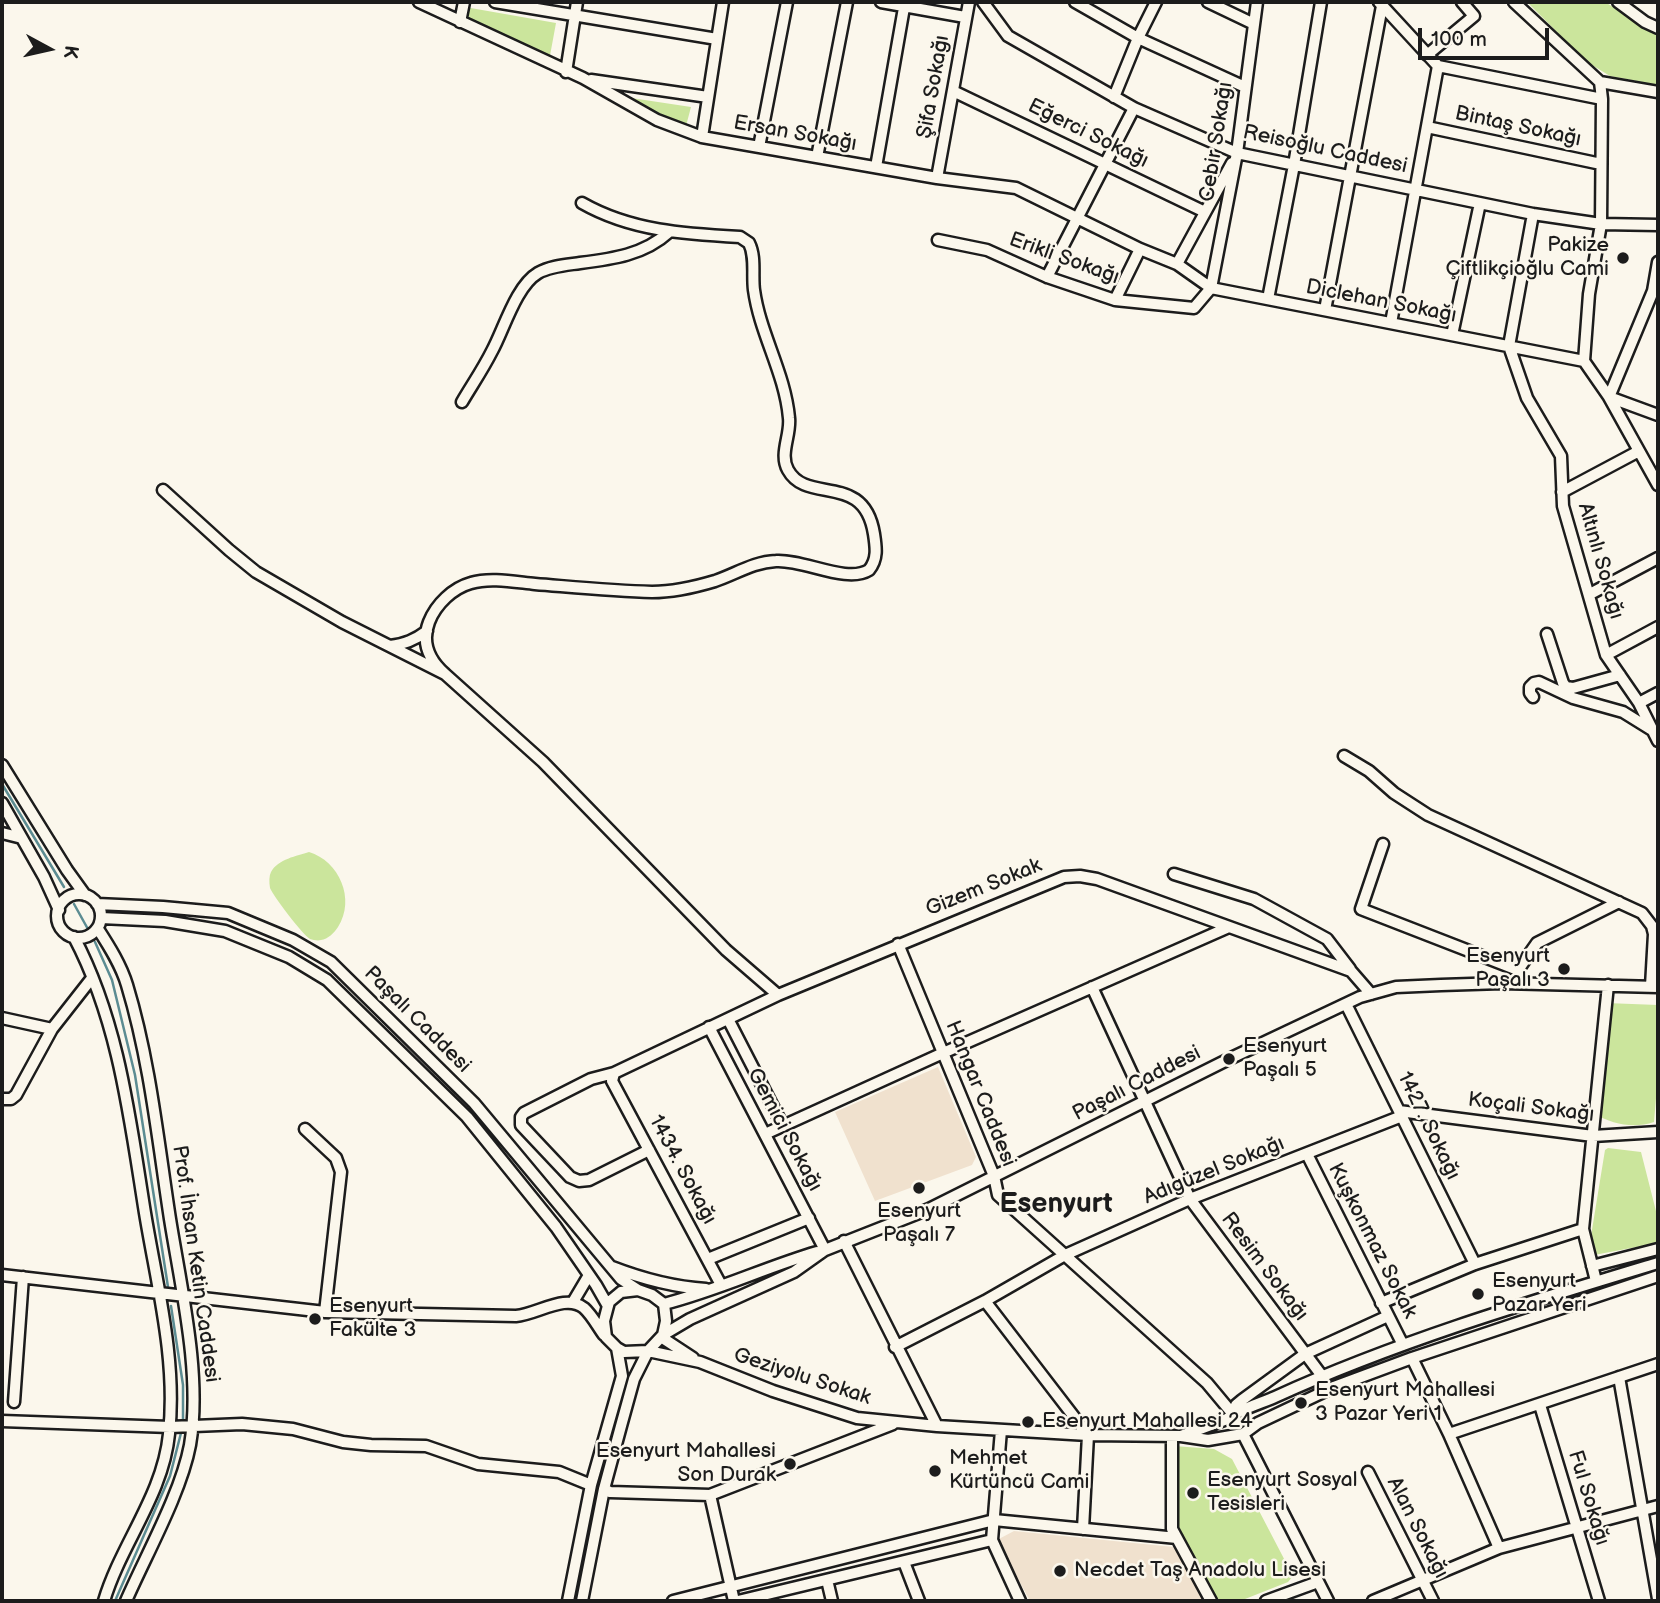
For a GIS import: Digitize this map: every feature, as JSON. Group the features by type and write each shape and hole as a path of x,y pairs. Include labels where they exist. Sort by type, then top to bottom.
{"street":[{"name":"Ersan Sokağı","path":"419,2 583,78 657,120 702,137 937,178 1016,188 1140,249 1177,264"},
{"path":"460,22 464,2"},
{"path":"495,2 717,39"},
{"path":"566,72 577,2"},
{"path":"702,137 723,2"},
{"path":"759,147 787,2"},
{"path":"817,157 847,2"},
{"path":"881,2 965,17"},
{"name":"Şifa Sokağı","path":"937,178 969,2"},
{"name":"Reisoğlu Caddesi","path":"984,2 1008,36 1134,108 1237,153 1533,214 1601,224 1658,225"},
{"path":"1075,2 1138,38 1245,87"},
{"path":"1114,97 1156,2"},
{"path":"1208,2 1254,24"},
{"name":"Cebir Sokağı","path":"1211,288 1237,153 1256,2"},
{"path":"1268,299 1321,2"},
{"path":"1427,55 1474,16 1462,2"},
{"path":"1514,2 1600,82 1658,92"},
{"path":"1618,2 1657,26"},
{"path":"876,167 904,4"},
{"path":"1380,4 1438,66 1602,99"},
{"path":"1325,310 1380,4"},
{"path":"1391,323 1438,66"},
{"path":"583,78 708,97"},
{"path":"1600,82 1601,224 1589,294 1584,361 1609,397 1658,485"},
{"name":"Eğerci Sokağı","path":"953,91 1205,212"},
{"path":"1047,277 1134,108"},
{"name":"Bintaş Sokağı","path":"1427,127 1601,163"},
{"path":"1177,264 1237,153"},
{"path":"582,203 601,214 670,232 740,237 749,243 753,264 753,288 761,324 786,396 790,422 785,465 794,478 808,485 850,496 867,510 873,523 876,558 864,573 855,575 804,563 776,561 750,566 716,580 682,589 654,592 504,581 473,582 456,589 433,614 427,630 428,651 434,664 444,674 543,762 726,950 778,995"},
{"path":"1452,335 1480,203"},
{"path":"1509,346 1533,214"},
{"path":"462,402 492,351 518,296 526,283 538,273 560,266 643,251 670,232"},
{"name":"Erikli Sokağı","path":"939,240 987,250 1047,277 1115,300 1194,308 1211,288"},
{"path":"1115,300 1140,249"},
{"path":"1609,397 1656,292 1658,262"},
{"name":"Diclehan Sokağı","path":"1177,264 1211,288 1584,361"},
{"name":"Altınlı Sokağı","path":"1509,346 1527,398 1561,456 1563,506 1606,655 1639,703 1656,736"},
{"path":"1609,397 1658,415"},
{"path":"1563,492 1639,450"},
{"path":"163,491 256,572 299,598 444,674"},
{"path":"1590,594 1658,558"},
{"path":"1606,655 1658,627"},
{"path":"389,646 403,645 427,630"},
{"path":"1547,634 1566,687 1573,688 1620,675"},
{"path":"1533,697 1530,687 1539,682 1573,698 1623,712 1656,736"},
{"path":"1639,703 1658,693"},
{"path":"1344,757 1369,771 1394,793 1428,815 1642,913 1652,926 1654,934 1655,987"},
{"path":"2,765 66,870 85,895 97,904 102,918 93,934 82,938 74,937 66,933 61,926 59,910 2,803"},
{"path":"2,833 22,838"},
{"path":"1382,845 1361,909 1518,970"},
{"path":"1174,874 1254,899 1327,939 1351,971"},
{"name":"Gizem Sokak","path":"649,1150 589,1180 579,1181 570,1177 522,1125 521,1117 591,1079 614,1073 778,995 1063,877 1080,876 1351,971 1371,994"},
{"path":"59,910 67,897 74,894 85,895"},
{"path":"1518,983 1518,970 1537,943 1619,902"},
{"name":"Paşalı Caddesi","path":"97,904 228,913 293,940 331,962 474,1103 621,1279 638,1290"},
{"name":"Paşalı Caddesi","path":"102,918 165,921 225,931 289,957 327,980 467,1117 556,1227 608,1306"},
{"path":"765,1134 1229,927"},
{"name":"Prof. İhsan Ketin Caddesi","path":"98,929 127,982 145,1055 182,1296 194,1396 189,1446 173,1496 126,1601"},
{"name":"Prof. İhsan Ketin Caddesi","path":"74,937 103,1008 128,1101 172,1380 170,1427 156,1487 104,1601"},
{"name":"Hangar Caddesi","path":"898,944 994,1177 998,1195 1207,1383 1233,1414"},
{"path":"2,1099 11,1099 16,1095 52,1029 92,978"},
{"name":"Paşalı Caddesi","path":"662,1336 690,1319 794,1272 825,1250 929,1209 1371,994 1396,987 1518,983 1655,987"},
{"path":"1596,1282 1583,1229 1608,985"},
{"name":"Resim Sokağı","path":"1092,987 1190,1199 1322,1376"},
{"name":"1427. Sokağı","path":"1346,1004 1475,1265"},
{"path":"2,1018 52,1029"},
{"path":"727,1019 783,1126"},
{"name":"Gemici Sokağı","path":"709,1027 825,1250"},
{"name":"1434. Sokağı","path":"614,1073 612,1082 721,1285"},
{"name":"Koçali Sokağı","path":"1400,1114 1593,1136 1658,1132"},
{"name":"Adıgüzel Sokağı","path":"895,1347 985,1301 1065,1255 1190,1199 1307,1154 1400,1114"},
{"path":"304,1129 336,1158 341,1172 325,1312"},
{"name":"Kuşkonmaz Sokak","path":"1307,1154 1403,1345"},
{"path":"708,1259 809,1218"},
{"path":"1381,1303 1475,1265 1583,1229"},
{"path":"844,1241 937,1426"},
{"path":"1592,1266 1658,1249"},
{"path":"664,1304 825,1250"},
{"path":"1211,1601 1172,1529 1176,1436 1403,1345 1658,1263"},
{"path":"609,1265 646,1280 684,1288 710,1289"},
{"path":"2,1275 325,1312 516,1316 531,1315 560,1302 573,1302 585,1309 617,1348 633,1353 648,1351 700,1362"},
{"path":"573,1302 589,1275"},
{"path":"1242,1434 1258,1423 1334,1387 1412,1358 1658,1276"},
{"path":"14,1402 23,1277"},
{"path":"582,1601 634,1379 648,1351 662,1336 666,1321 664,1304 652,1295 638,1290 621,1292 608,1306 604,1321 606,1337"},
{"path":"985,1301 1088,1435 1083,1529"},
{"path":"1328,1601 1242,1434 1227,1429 1236,1405 1305,1354 1388,1316"},
{"path":"662,1336 700,1362"},
{"path":"568,1601 591,1485 622,1376 617,1348"},
{"path":"1412,1358 1499,1548"},
{"name":"Geziyolu Sokak","path":"700,1362 773,1391 845,1414 894,1423 1088,1435 1176,1436 1208,1440 1242,1434"},
{"path":"1449,1434 1658,1364"},
{"path":"1619,1377 1655,1560 1658,1599"},
{"name":"Ful Sokağı","path":"1540,1405 1599,1601"},
{"path":"1233,1414 1248,1418 1249,1425 1242,1434"},
{"path":"2,1421 170,1427 242,1424 293,1429 343,1442 426,1446 478,1464 559,1472 591,1485"},
{"path":"607,1491 710,1496 894,1423"},
{"path":"1001,1430 992,1540 1020,1601"},
{"name":"Alan Sokağı","path":"1368,1472 1433,1601"},
{"path":"710,1496 736,1601 992,1540"},
{"path":"1373,1601 1499,1548 1658,1506"},
{"path":"673,1601 994,1520 1177,1538"},
{"path":"904,1562 919,1601"},
{"path":"827,1580 832,1601"},
{"path":"1266,1601 1318,1581"}],"shaded area":[{"path":"938,1067 976,1157 972,1165 875,1201 835,1112"},
{"path":"1014,1531 1174,1547 1203,1601 1030,1601 997,1540"}],"green space":[{"path":"1527,2 1605,2 1658,35 1658,85 1610,76 1587,62"},
{"path":"465,7 556,23 549,61 468,20"},
{"path":"605,94 691,107 686,126 681,127"},
{"path":"309,852 329,864 342,882 345,893 343,916 338,927 328,937 320,940 310,939 301,930 270,888 270,874 278,864"},
{"path":"1606,1003 1658,1005 1658,1074 1654,1122 1623,1124 1594,1114"},
{"path":"1608,1148 1641,1152 1658,1219 1658,1243 1594,1255 1590,1242 1605,1150"},
{"path":"1174,1446 1214,1449 1232,1459 1293,1576 1288,1582 1240,1601 1215,1601 1175,1528"}],"waterway":[{"path":"2,784 64,887"},
{"path":"74,904 89,931"},
{"path":"95,942 112,980 135,1075 168,1287"},
{"path":"171,1306 183,1385 183,1421"},
{"path":"115,1601 170,1476 181,1433"}],"place":[{"name":"Pakize Çiftlikçioğlu Cami","path":"1623,258"},
{"name":"Esenyurt Paşalı 3","path":"1564,969"},
{"name":"Esenyurt Paşalı 5","path":"1229,1059"},
{"name":"Esenyurt Paşalı 7","path":"919,1188"},
{"name":"Esenyurt Pazar Yeri","path":"1478,1294"},
{"name":"Esenyurt Fakülte 3","path":"315,1319"},
{"name":"Esenyurt Mahallesi 3 Pazar Yeri 1","path":"1301,1403"},
{"name":"Esenyurt Mahallesi 24","path":"1028,1422"},
{"name":"Esenyurt Mahallesi Son Durak","path":"790,1464"},
{"name":"Mehmet Kürtüncü Cami","path":"935,1471"},
{"name":"Esenyurt Sosyal Tesisleri","path":"1193,1493"},
{"name":"Necdet Taş Anadolu Lisesi","path":"1060,1571"}],"district":[{"name":"Esenyurt","path":"1056,1205"}]}
